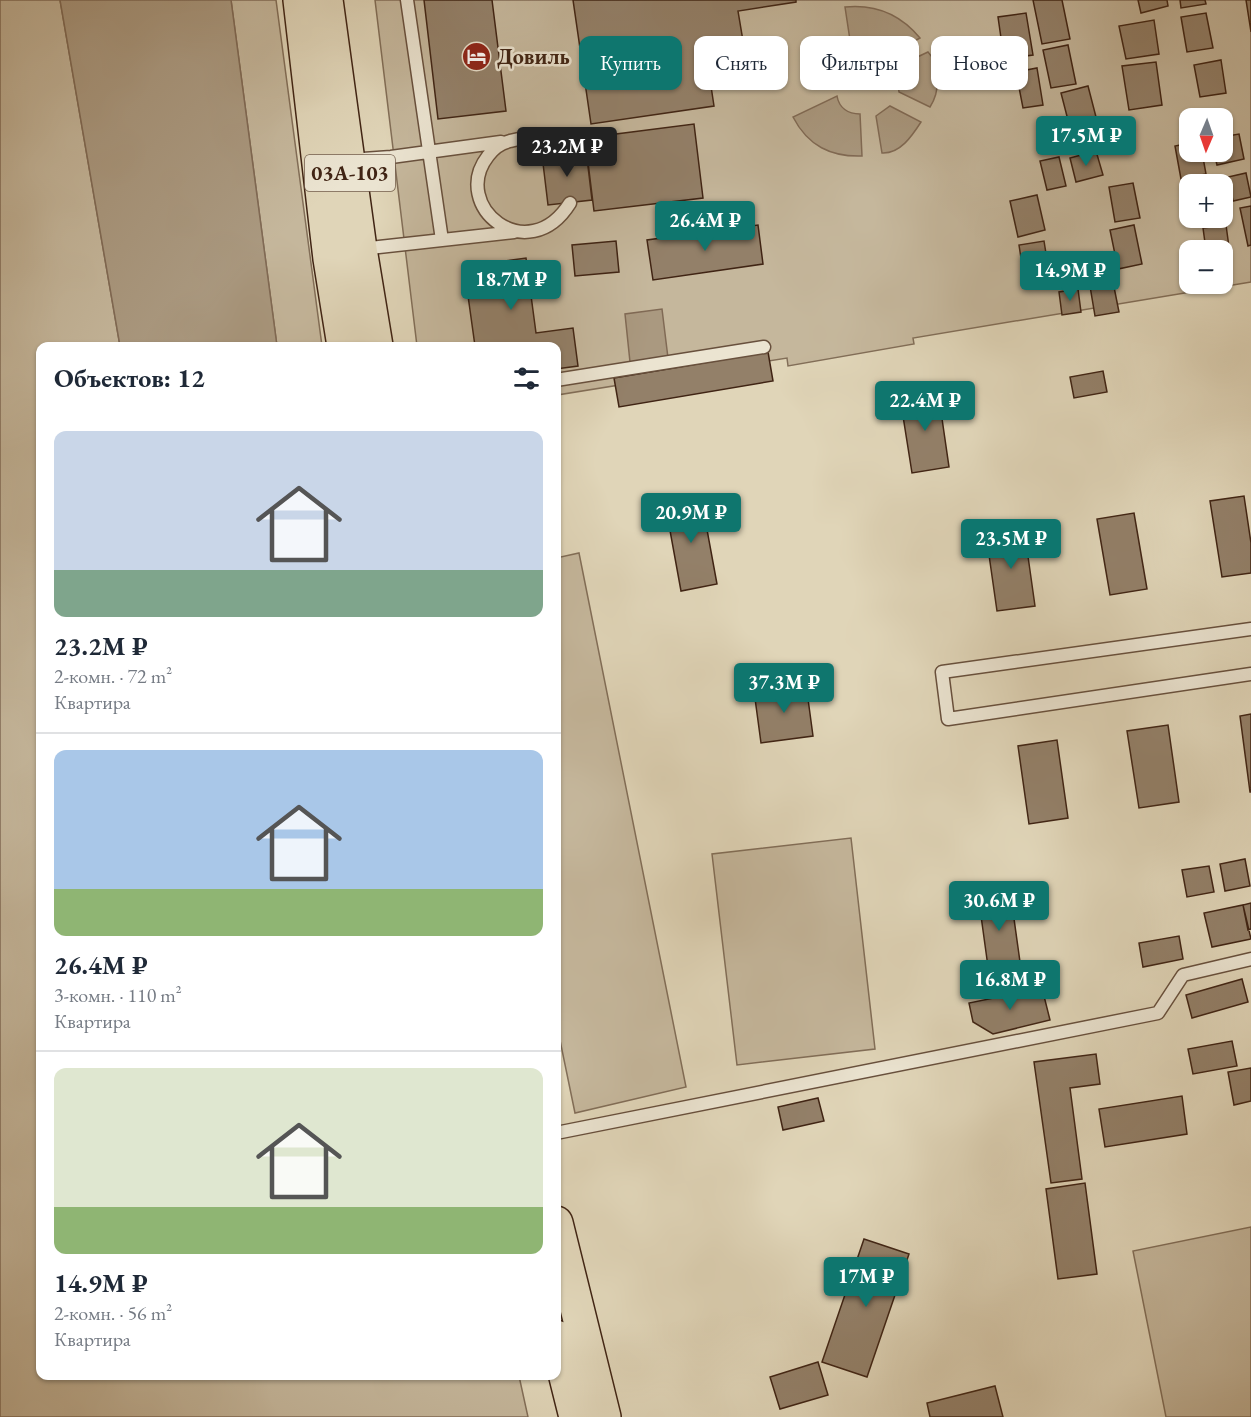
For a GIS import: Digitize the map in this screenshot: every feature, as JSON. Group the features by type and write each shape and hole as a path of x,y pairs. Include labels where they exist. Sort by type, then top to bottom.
{"main road":[{"name":"03А-103","path":"300,0 330,259 343,342"},
{"name":"03А-103","path":"326,0 360,249 375,342"},
{"path":"561,1243 604,1417"},
{"path":"561,1357 576,1417"}],"lane":[{"path":"407,0 442,240"},
{"path":"348,160 391,158 506,142 520,138 535,139 550,144 561,153"},
{"path":"506,142 493,150 483,162 478,177 478,193 483,207 493,220 503,227 516,231"},
{"path":"360,249 516,231 529,232 542,229 554,222 570,203"},
{"path":"561,379 764,347"},
{"path":"1251,629 942,672 948,719 1251,674"},
{"path":"561,1132 1158,1013 1183,975 1251,959"}],"shaded area":[{"path":"0,0 60,0 119,342 36,342 36,1380 520,1380 528,1417 0,1417"},
{"path":"60,0 231,0 276,342 119,342"},
{"path":"231,0 276,0 321,342 276,342"},
{"path":"375,0 1251,0 1251,282 1233,285 1233,240 1179,240 1179,294 913,338 914,344 788,366 787,358 561,394 561,342 417,342"},
{"path":"845,7 877,9 896,17 918,36 849,36"},
{"path":"928,52 931,56 931,90 936,90 930,107 899,92 899,90 919,90 919,56"},
{"path":"837,96 845,110 860,114 862,156 830,152 822,148 806,135 793,117"},
{"path":"890,106 921,122 900,147 888,153 882,153 876,116"},
{"path":"662,309 668,358 630,362 625,314"},
{"path":"579,553 686,1087 575,1113 561,1045 561,557"},
{"path":"851,838 875,1049 737,1065 712,854"},
{"path":"1251,1227 1251,1417 1166,1417 1133,1251"}],"building":[{"path":"424,0 492,0 506,111 438,119"},
{"path":"573,0 796,0 796,2 738,11 742,36 694,36 694,90 712,90 714,106 591,124 586,90 682,90 682,36 579,36 579,41"},
{"path":"1033,0 1062,0 1070,39 1042,44"},
{"path":"1138,0 1167,0 1168,6 1141,13"},
{"path":"1180,0 1205,0 1206,4 1181,8"},
{"path":"1246,0 1251,0 1251,32"},
{"path":"1026,13 1033,55 1028,56 1028,36 1001,36 998,17"},
{"path":"1206,13 1213,48 1187,52 1181,17"},
{"path":"1154,20 1159,54 1126,59 1119,26"},
{"path":"1068,45 1076,84 1051,88 1043,50"},
{"path":"1221,60 1226,93 1200,97 1194,65"},
{"path":"1156,62 1162,105 1129,110 1122,66"},
{"path":"1037,68 1043,105 1023,108 1020,90 1028,90 1028,70"},
{"path":"1088,86 1096,117 1069,124 1061,93"},
{"path":"694,124 703,198 594,211 585,138"},
{"path":"1239,134 1244,159 1233,161 1233,135"},
{"path":"1179,145 1179,162 1204,162 1206,174 1180,174 1175,146"},
{"path":"586,150 592,200 548,205 542,155"},
{"path":"1096,151 1103,175 1076,182 1070,158"},
{"path":"1059,157 1066,186 1047,190 1040,161"},
{"path":"1246,173 1251,197 1233,201 1233,176"},
{"path":"1133,183 1140,218 1115,222 1109,187"},
{"path":"1037,195 1045,230 1018,237 1010,201"},
{"path":"1251,206 1251,245 1248,246 1240,208"},
{"path":"758,225 763,264 653,280 647,240"},
{"path":"1134,225 1142,264 1118,269 1110,230"},
{"path":"1203,228 1226,228 1228,240 1205,240"},
{"path":"616,241 619,272 575,276 572,245"},
{"path":"1044,241 1048,266 1023,271 1019,245"},
{"path":"526,258 536,333 573,328 578,366 561,368 561,342 474,342 464,267"},
{"path":"1113,282 1119,312 1095,316 1090,286"},
{"path":"1078,289 1081,312 1062,315 1059,292"},
{"path":"768,352 773,381 619,407 614,378"},
{"path":"1103,371 1107,392 1074,398 1070,377"},
{"path":"938,391 949,467 912,473 900,397"},
{"path":"1244,496 1251,543 1251,573 1222,577 1210,501"},
{"path":"701,497 717,584 681,591 665,503"},
{"path":"1134,513 1147,589 1110,595 1097,519"},
{"path":"1024,528 1035,606 997,611 986,534"},
{"path":"806,684 813,736 761,743 754,691"},
{"path":"1251,714 1251,792 1250,792 1240,716"},
{"path":"1168,725 1179,802 1139,808 1127,731"},
{"path":"1057,740 1068,818 1029,824 1018,746"},
{"path":"1245,859 1250,886 1225,891 1220,864"},
{"path":"1209,866 1214,892 1187,897 1182,870"},
{"path":"1010,890 1021,969 989,974 978,894"},
{"path":"1251,903 1251,929 1248,930 1243,905"},
{"path":"1243,905 1251,939 1212,947 1204,913"},
{"path":"1179,936 1183,959 1143,967 1139,943"},
{"path":"1242,979 1248,1002 1192,1018 1186,995"},
{"path":"1042,988 1050,1020 993,1034 973,1022 969,1003"},
{"path":"1232,1041 1237,1066 1193,1074 1188,1049"},
{"path":"1096,1054 1100,1084 1070,1088 1082,1179 1051,1183 1034,1062"},
{"path":"1251,1068 1251,1101 1234,1105 1228,1072"},
{"path":"1182,1096 1187,1134 1105,1147 1099,1109"},
{"path":"818,1098 824,1121 783,1130 778,1107"},
{"path":"1085,1183 1097,1274 1058,1279 1046,1189"},
{"path":"864,1239 909,1254 867,1377 822,1362"},
{"path":"818,1362 828,1395 780,1409 770,1377"},
{"path":"995,1386 1003,1417 930,1417 927,1403"}],"place":[{"name":"Довиль","path":"476,56"}]}
